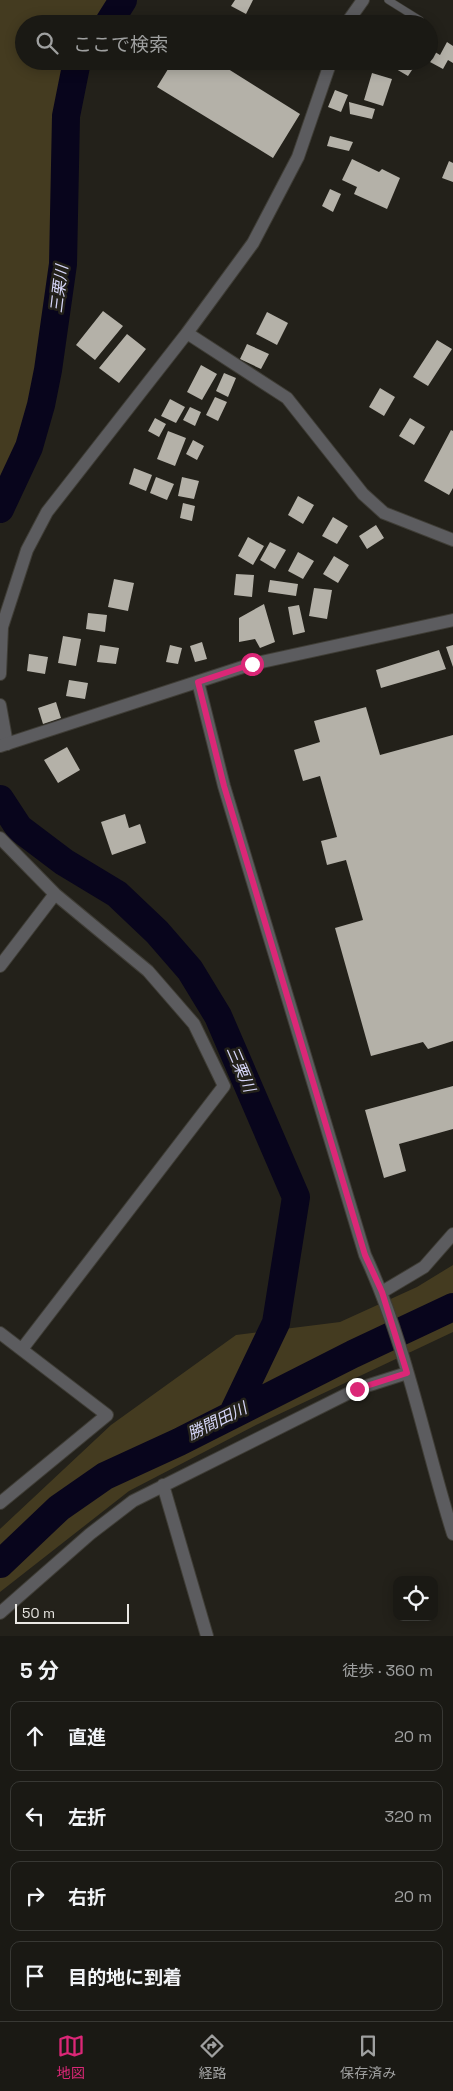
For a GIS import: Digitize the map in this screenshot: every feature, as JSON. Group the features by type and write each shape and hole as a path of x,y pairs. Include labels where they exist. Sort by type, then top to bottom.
{"street":[{"path":"352,15 362,0"},
{"path":"0,674 2,627 27,550 43,520 253,243 298,157 328,70"},
{"path":"186,333 287,398 363,494 384,513 453,540"},
{"path":"0,705 3,745 252,664 453,620"},
{"path":"198,682 224,786 365,1255 384,1297 453,1534"},
{"path":"0,838 55,894 148,971 194,1024 224,1086 22,1350"},
{"path":"0,966 55,894"},
{"path":"384,1297 424,1266 453,1234"},
{"path":"0,1333 107,1415 0,1503"},
{"path":"0,1613 90,1534 133,1501 357,1389 405,1368"},
{"path":"163,1485 207,1636"}],"lane":[{"path":"388,0 412,15"}],"shaded area":[{"path":"0,0 121,0 112,15 15,15 15,70 77,70 62,95 64,227 47,396 0,501"},
{"path":"453,1265 453,1332 256,1425 129,1491 0,1592 0,1529 111,1425 236,1335 340,1322 417,1287"}],"building":[{"path":"235,0 253,0 246,14 231,6"},
{"path":"447,42 453,46 453,63 448,60 443,69 438,66 438,54 440,55"},
{"path":"167,70 230,70 300,114 273,158 157,87"},
{"path":"398,70 412,70 408,76"},
{"path":"372,73 392,79 383,106 364,100"},
{"path":"335,90 348,95 341,112 328,107"},
{"path":"349,102 375,109 372,119 350,114"},
{"path":"330,136 353,142 349,151 327,146"},
{"path":"352,159 379,172 382,169 400,178 387,209 354,194 357,187 342,180"},
{"path":"449,161 453,163 453,182 442,178"},
{"path":"330,189 341,194 333,212 322,206"},
{"path":"103,311 123,326 95,360 76,345"},
{"path":"267,312 288,323 277,345 256,334"},
{"path":"127,334 146,349 119,383 99,368"},
{"path":"437,340 452,349 428,386 413,377"},
{"path":"247,344 269,354 261,369 240,359"},
{"path":"201,365 217,374 202,400 187,392"},
{"path":"224,373 236,378 228,397 216,391"},
{"path":"380,388 395,397 384,416 369,407"},
{"path":"215,397 227,402 218,421 206,415"},
{"path":"170,399 185,407 176,423 161,416"},
{"path":"190,407 201,412 195,426 183,420"},
{"path":"155,418 166,424 159,437 148,431"},
{"path":"410,418 425,427 414,445 399,436"},
{"path":"451,430 453,431 453,488 449,495 424,481"},
{"path":"168,431 186,438 175,466 157,459"},
{"path":"193,440 204,446 197,460 186,454"},
{"path":"134,468 152,475 146,491 129,484"},
{"path":"156,477 174,484 167,500 150,493"},
{"path":"182,477 199,481 194,499 178,496"},
{"path":"298,496 314,505 303,524 288,515"},
{"path":"183,503 195,506 192,521 180,518"},
{"path":"333,517 348,526 337,544 322,536"},
{"path":"376,525 384,538 367,549 359,536"},
{"path":"248,537 264,546 253,565 238,556"},
{"path":"270,542 286,550 275,569 260,560"},
{"path":"298,552 314,561 303,579 288,571"},
{"path":"334,556 349,565 338,583 323,574"},
{"path":"236,574 254,575 252,597 234,595"},
{"path":"114,579 134,583 128,611 108,607"},
{"path":"270,580 298,584 296,596 268,592"},
{"path":"314,588 332,590 327,619 309,616"},
{"path":"264,604 275,642 260,648 255,639 239,642 239,618"},
{"path":"299,605 305,632 293,635 288,607"},
{"path":"88,613 107,615 105,632 86,629"},
{"path":"63,636 81,639 76,666 58,663"},
{"path":"202,642 207,659 195,662 190,646"},
{"path":"100,645 119,648 116,664 97,662"},
{"path":"170,645 182,648 178,664 166,662"},
{"path":"453,645 453,667 446,647"},
{"path":"439,650 446,669 381,688 376,670"},
{"path":"29,654 48,657 45,674 27,671"},
{"path":"69,680 88,683 85,699 66,696"},
{"path":"56,702 61,718 43,724 38,708"},
{"path":"366,707 380,755 453,735 453,1041 428,1049 423,1042 371,1056 335,928 363,920 346,860 327,865 321,841 337,837 320,776 303,781 294,750 320,742 314,721"},
{"path":"67,747 80,770 58,783 44,760"},
{"path":"125,814 129,828 140,824 146,843 112,855 101,822"},
{"path":"453,1086 453,1129 399,1144 406,1171 384,1178 365,1110"}],"waterway":[{"name":"三栗川","path":"114,15 123,0"},
{"name":"三栗川","path":"0,509 29,447 41,405 48,370 63,264 66,116 75,70"},
{"name":"三栗川","path":"0,799 19,828 64,862 117,894 157,932 190,970 218,1016 296,1197 276,1323 232,1415"},
{"name":"勝間田川","path":"0,1564 59,1508 105,1476 179,1442 353,1354 453,1307"}],"route":[{"path":"252,664 198,682 224,786 365,1255 382,1292 407,1373 357,1389"}]}
